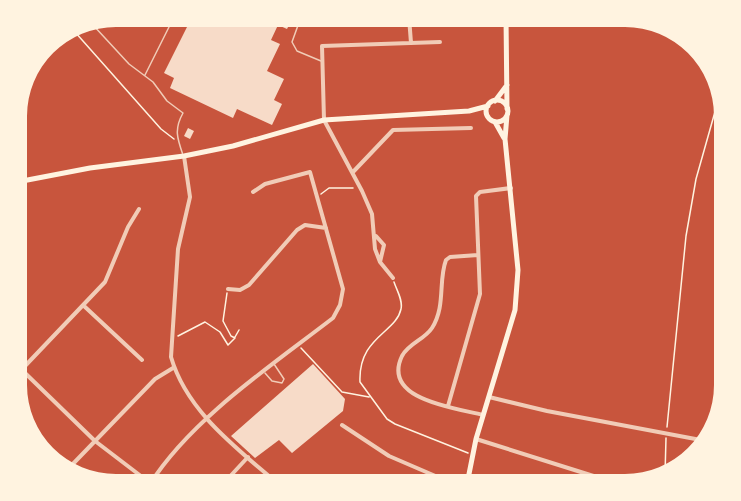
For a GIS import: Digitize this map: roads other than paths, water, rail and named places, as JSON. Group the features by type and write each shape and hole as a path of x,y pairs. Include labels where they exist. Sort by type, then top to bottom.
{"main road":[{"path":"469,474 476,439 515,310 518,270 505,139 508,84 506,27"},
{"path":"27,180 90,168 184,156 232,146 324,120 470,111 488,106 495,101 508,84"},
{"path":"495,101 504,103 507,112"},
{"path":"488,106 488,117"},
{"path":"470,111 495,122 505,139"},
{"path":"495,122 502,120 507,112"}],"street":[{"path":"410,27 411,44"},
{"path":"393,278 380,262 375,249 376,236 372,214 360,186 324,120 322,46 440,42"},
{"path":"352,172 393,130 471,128"},
{"path":"184,156 190,197 178,249 171,357 174,368 206,419 267,474"},
{"path":"157,474 170,456 206,419 333,318 340,305 343,290 309,172 274,181 253,192"},
{"path":"448,406 480,294 476,196 480,192 511,188"},
{"path":"27,364 105,282 139,209"},
{"path":"228,289 240,290 249,285 297,230 305,225 326,228"},
{"path":"376,236 384,245 380,262"},
{"path":"478,255 450,257 446,260 442,296 433,327 406,350 399,367 400,378 411,394 423,400 483,415"},
{"path":"84,306 142,360"},
{"path":"74,463 155,379 174,368"},
{"path":"27,375 95,441 137,474"},
{"path":"488,397 695,439"},
{"path":"342,425 389,456 431,474"},
{"path":"476,439 587,474"},
{"path":"232,474 248,457"}],"lane":[{"path":"144,76 168,27"},
{"path":"297,27 292,42 297,51 322,62"},
{"path":"97,29 166,101 183,113 176,125 177,138 184,156"},
{"path":"265,372 272,381 282,383 284,379 274,364"}]}
